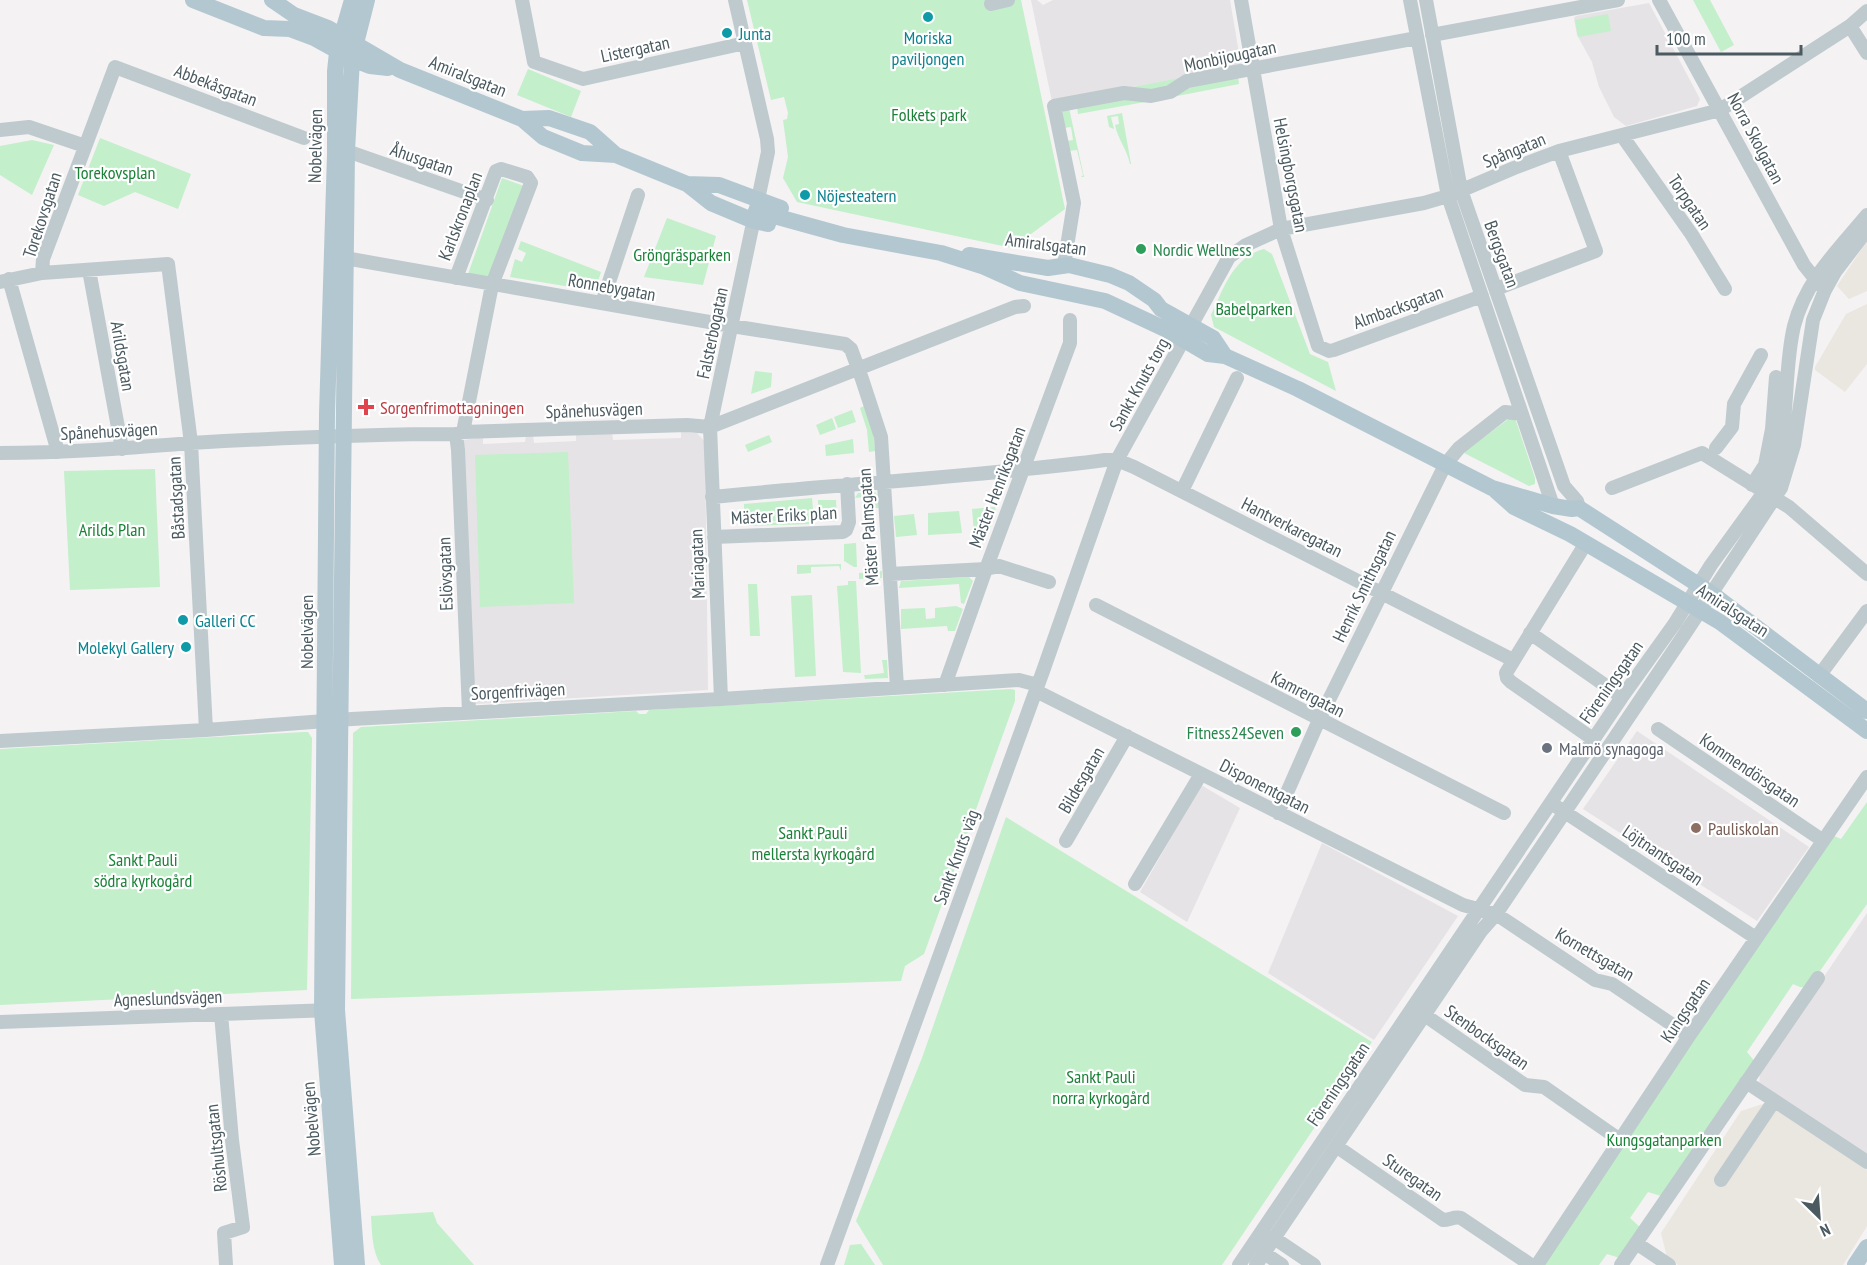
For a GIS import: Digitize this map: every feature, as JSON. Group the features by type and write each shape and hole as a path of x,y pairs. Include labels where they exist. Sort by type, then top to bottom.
{"main road":[{"name":"Amiralsgatan","path":"193,0 264,28 290,29 346,48 522,119 549,118 590,132 616,155 687,184 719,185 756,210 800,213 843,235 941,253 982,266 1020,283 1105,301 1188,333 1213,338 1225,356 1298,389 1492,488 1553,506 1579,508 1704,590 1867,711"},
{"name":"Amiralsgatan","path":"273,0 294,15 328,28 346,48"},
{"name":"Nobelvägen","path":"335,437 345,258 346,48 352,0"},
{"name":"Nobelvägen","path":"342,1265 329,1010 335,437 335,71 367,0"},
{"name":"Amiralsgatan","path":"941,253 981,255 1048,268 1064,265 1088,268 1129,283 1154,300 1188,333"},
{"name":"Amiralsgatan","path":"1492,488 1514,507 1570,534 1720,622 1867,731"},
{"name":"Amiralsgatan","path":"1553,506 1570,534"},
{"name":"Nobelvägen","path":"329,1010 357,1265"},
{"path":"1855,1265 1867,1247"}],"street":[{"name":"Listergatan","path":"522,0 534,63 583,79 745,43"},
{"name":"Falsterbogatan","path":"710,427 768,152 735,0"},
{"path":"991,4 1008,0"},
{"name":"Helsingborgsgatan","path":"1240,0 1281,229 1318,346 1325,350"},
{"name":"Bergsgatan","path":"1410,0 1417,38 1482,296 1553,506"},
{"name":"Bergsgatan","path":"1426,0 1455,193 1496,289 1564,486 1577,501 1579,508"},
{"path":"1432,35 1618,0"},
{"name":"Norra Skolgatan","path":"1659,0 1814,280 1825,290"},
{"name":"Spångatan","path":"1188,333 1229,257 1246,245 1281,229 1424,203 1455,193 1559,151 1623,137 1720,110 1865,16"},
{"path":"1850,26 1867,53"},
{"name":"Monbijougatan","path":"1064,265 1074,204 1054,106 1124,93 1150,96 1170,92 1187,81 1417,38"},
{"name":"Abbekåsgatan","path":"116,67 304,138"},
{"name":"Torekovsgatan","path":"42,273 43,259 116,67"},
{"path":"0,130 29,127 85,146"},
{"name":"Torpgatan","path":"1623,137 1692,235 1725,289"},
{"name":"Åhusgatan","path":"346,151 487,200"},
{"path":"1496,289 1596,251 1559,151"},
{"name":"Karlskronaplan","path":"456,278 496,171 501,169 527,177 531,183 492,285"},
{"path":"602,303 638,195"},
{"name":"Föreningsgatan","path":"1239,1265 1480,911 1622,697 1694,606 1764,492 1770,481 1781,444 1794,327 1803,301 1814,280 1867,215"},
{"name":"Föreningsgatan","path":"1764,492 1789,467 1813,320 1825,290 1867,230"},
{"name":"Ronnebygatan","path":"345,258 845,344 851,349 858,369"},
{"name":"Båstadsgatan","path":"89,270 168,264 191,444 206,730"},
{"path":"4,281 42,273 89,270"},
{"name":"Arildsgatan","path":"89,270 122,449"},
{"name":"Torekovsgatan","path":"4,281 58,452"},
{"name":"Eslövsgatan","path":"469,712 458,450 459,433 492,285"},
{"name":"Almbacksgatan","path":"1325,350 1334,350 1482,296"},
{"name":"Spånehusvägen","path":"0,453 122,449 335,437 687,425 710,427 1015,307 1024,306"},
{"name":"Mäster Henriksgatan","path":"945,685 947,665 986,569 1070,343 1070,320"},
{"name":"Sankt Knuts torg","path":"1117,460 1188,333"},
{"path":"1716,447 1732,427 1734,404 1761,355"},
{"name":"Mäster Palmsgatan","path":"858,369 879,428 897,687"},
{"path":"1764,492 1776,376"},
{"path":"1182,491 1237,378"},
{"name":"Henrik Smithsgatan","path":"1278,813 1319,720 1445,465 1454,452 1504,412 1522,414"},
{"name":"Mariagatan","path":"710,427 721,699"},
{"path":"1612,488 1702,453 1789,507 1867,574"},
{"name":"Mäster Eriks plan","path":"712,496 1022,471 1117,460"},
{"name":"Hantverkaregatan","path":"1117,460 1513,660"},
{"name":"Sankt Knuts väg","path":"827,1265 1037,688 1117,460"},
{"name":"Mäster Eriks plan","path":"714,537 843,532 849,522 847,484"},
{"path":"1586,543 1506,673 1511,682 1593,740"},
{"path":"890,574 986,569 999,566 1049,582"},
{"name":"Kamrergatan","path":"1096,605 1504,813"},
{"name":"Föreningsgatan","path":"1260,1259 1684,635 1694,606"},
{"path":"1819,676 1867,611"},
{"path":"1530,633 1622,697"},
{"name":"Sorgenfrivägen","path":"0,741 1019,680 1037,688"},
{"name":"Disponentgatan","path":"1037,688 1278,813 1463,905 1480,911"},
{"name":"Kommendörsgatan","path":"1658,729 1822,840"},
{"name":"Bildesgatan","path":"1066,841 1127,736"},
{"path":"1135,884 1201,774"},
{"name":"Kungsgatan","path":"1537,1265 1689,1036 1867,777"},
{"name":"Löjtnantsgatan","path":"1551,802 1756,938"},
{"name":"Kornettsgatan","path":"1480,911 1496,914 1595,980 1612,984 1689,1036"},
{"path":"1620,1265 1818,978"},
{"name":"Agneslundsvägen","path":"0,1022 329,1010"},
{"name":"Röshultsgatan","path":"221,1014 232,1140 243,1227 225,1233 226,1265"},
{"name":"Stenbocksgatan","path":"1426,1016 1525,1085 1544,1087 1620,1140"},
{"path":"1746,1082 1867,1162"},
{"path":"1720,1180 1774,1101"},
{"name":"Sturegatan","path":"1336,1146 1443,1220 1454,1216 1461,1218 1531,1265"},
{"path":"1282,1265 1260,1259 1256,1238 1274,1238 1314,1265"},
{"path":"1636,1243 1669,1265"}],"shaded area":[{"path":"1031,0 1037,0 1043,5 1053,0 1230,0 1239,53 1244,61 1237,68 1052,102"},
{"path":"1649,3 1700,99 1697,106 1626,126 1614,117 1599,87 1592,62 1577,35 1574,18"},
{"path":"1867,241 1867,291 1849,299 1837,286"},
{"path":"1867,304 1867,364 1845,392 1815,370 1815,367 1846,314"},
{"path":"681,431 697,433 705,442 708,690 476,704 473,702 464,440 483,437 483,444 525,442 526,436 533,435 534,443 576,441 576,435 612,433 613,440 681,438"},
{"name":"Pauliskolan","path":"1637,731 1809,847 1757,921 1583,809"},
{"path":"1201,785 1240,808 1187,922 1140,892"},
{"path":"1322,843 1458,916 1374,1040 1268,973"},
{"path":"1867,913 1867,1158 1759,1087 1760,1071"},
{"path":"1766,1103 1867,1170 1867,1226 1843,1265 1678,1265 1667,1257 1661,1233 1741,1111"}],"green space":[{"name":"Folkets park","path":"747,0 1021,0 1065,209 1012,248 797,202 783,178 788,157 783,120 787,119 788,113 784,97 771,100"},
{"path":"1693,0 1710,0 1734,45 1721,52"},
{"path":"1608,14 1611,31 1578,37 1575,20"},
{"path":"528,69 581,91 571,117 517,95"},
{"path":"1238,76 1239,84 1172,97 1185,87"},
{"path":"1180,78 1156,91 1128,88"},
{"path":"1123,97 1145,102 1078,114 1077,107"},
{"path":"1069,108 1084,177 1081,177 1083,175 1077,150 1069,151 1067,141 1073,140 1071,127 1064,128 1062,111"},
{"path":"1122,113 1131,164 1116,130 1115,125 1119,124 1118,116 1111,117 1114,129 1109,127 1107,116"},
{"name":"Torekovsplan","path":"100,138 191,174 178,209 135,192 104,206 78,195"},
{"path":"32,140 54,145 32,195 0,175 0,146"},
{"path":"502,178 527,187 493,283 468,274"},
{"name":"Gröngräsparken","path":"667,218 716,236 703,285 644,277"},
{"path":"521,241 601,272 595,291 510,277 515,259 522,262 526,253 518,249"},
{"name":"Babelparken","path":"1264,249 1272,254 1310,354 1328,362 1336,391 1214,327 1211,315 1225,284 1244,259"},
{"path":"755,371 772,373 771,387 751,394"},
{"path":"864,406 873,430 875,451 869,452 867,430 860,408"},
{"path":"852,410 856,422 838,428 834,417"},
{"path":"1514,415 1535,478 1535,484 1529,486 1464,453"},
{"path":"832,418 836,429 820,435 816,425"},
{"path":"769,435 772,442 748,452 745,445"},
{"path":"853,439 854,453 826,456 825,445"},
{"path":"568,452 574,603 480,607 475,455"},
{"name":"Arilds Plan","path":"155,469 160,587 70,590 64,471"},
{"path":"875,492 878,496 879,508 873,508 872,496 855,498 858,493"},
{"path":"812,498 814,520 744,522 744,504"},
{"path":"818,500 836,500 837,521 819,522"},
{"path":"995,507 996,513 994,513 990,531 974,532 972,509"},
{"path":"959,511 962,533 928,535 928,513"},
{"path":"914,514 917,535 896,537 894,516"},
{"path":"814,522 814,524 745,526 744,524"},
{"path":"856,543 857,567 854,567 844,561 844,544"},
{"path":"841,564 841,571 839,566 811,567 811,573 797,574 797,565"},
{"path":"882,571 882,578 859,579 859,573"},
{"path":"969,577 973,581 964,604 961,603 959,584 899,588 901,581"},
{"path":"848,581 856,581 861,673 843,672 837,586 848,585"},
{"path":"748,584 757,584 760,636 750,636"},
{"path":"812,595 816,676 795,677 791,596"},
{"path":"956,606 963,609 955,631 948,631 947,626 901,629 901,609 925,608 926,619 935,618 935,608"},
{"path":"882,660 887,660 888,678 865,679 864,675 884,673"},
{"name":"Sankt Pauli mellersta kyrkogård","path":"1015,690 1015,701 924,954 905,966 901,981 351,999 353,733 361,727 636,711 639,714 646,714 649,710"},
{"name":"Sankt Pauli södra kyrkogård","path":"308,732 312,738 307,990 0,1005 0,749"},
{"name":"Kungsgatanparken","path":"1867,802 1867,904 1808,988 1793,984 1747,1052 1756,1063 1664,1197 1648,1192 1630,1218 1642,1229 1620,1258 1607,1254 1599,1265 1542,1265 1636,1122 1834,836 1841,839"},
{"name":"Sankt Pauli norra kyrkogård","path":"1006,817 1372,1042 1222,1265 883,1265 856,1221 922,1058"},
{"path":"433,1212 437,1223 474,1265 381,1265 374,1248 371,1216"},
{"path":"861,1244 875,1265 844,1265 850,1245"}],"place":[{"name":"Moriska paviljongen","path":"928,17"},
{"name":"Junta","path":"727,33"},
{"name":"Nöjesteatern","path":"805,195"},
{"name":"Nordic Wellness","path":"1141,249"},
{"name":"Sorgenfrimottagningen","path":"366,407"},
{"name":"Galleri CC","path":"183,620"},
{"name":"Molekyl Gallery","path":"186,647"},
{"name":"Fitness24Seven","path":"1296,732"},
{"name":"Malmö synagoga","path":"1547,748"},
{"name":"Pauliskolan","path":"1696,828"}]}
